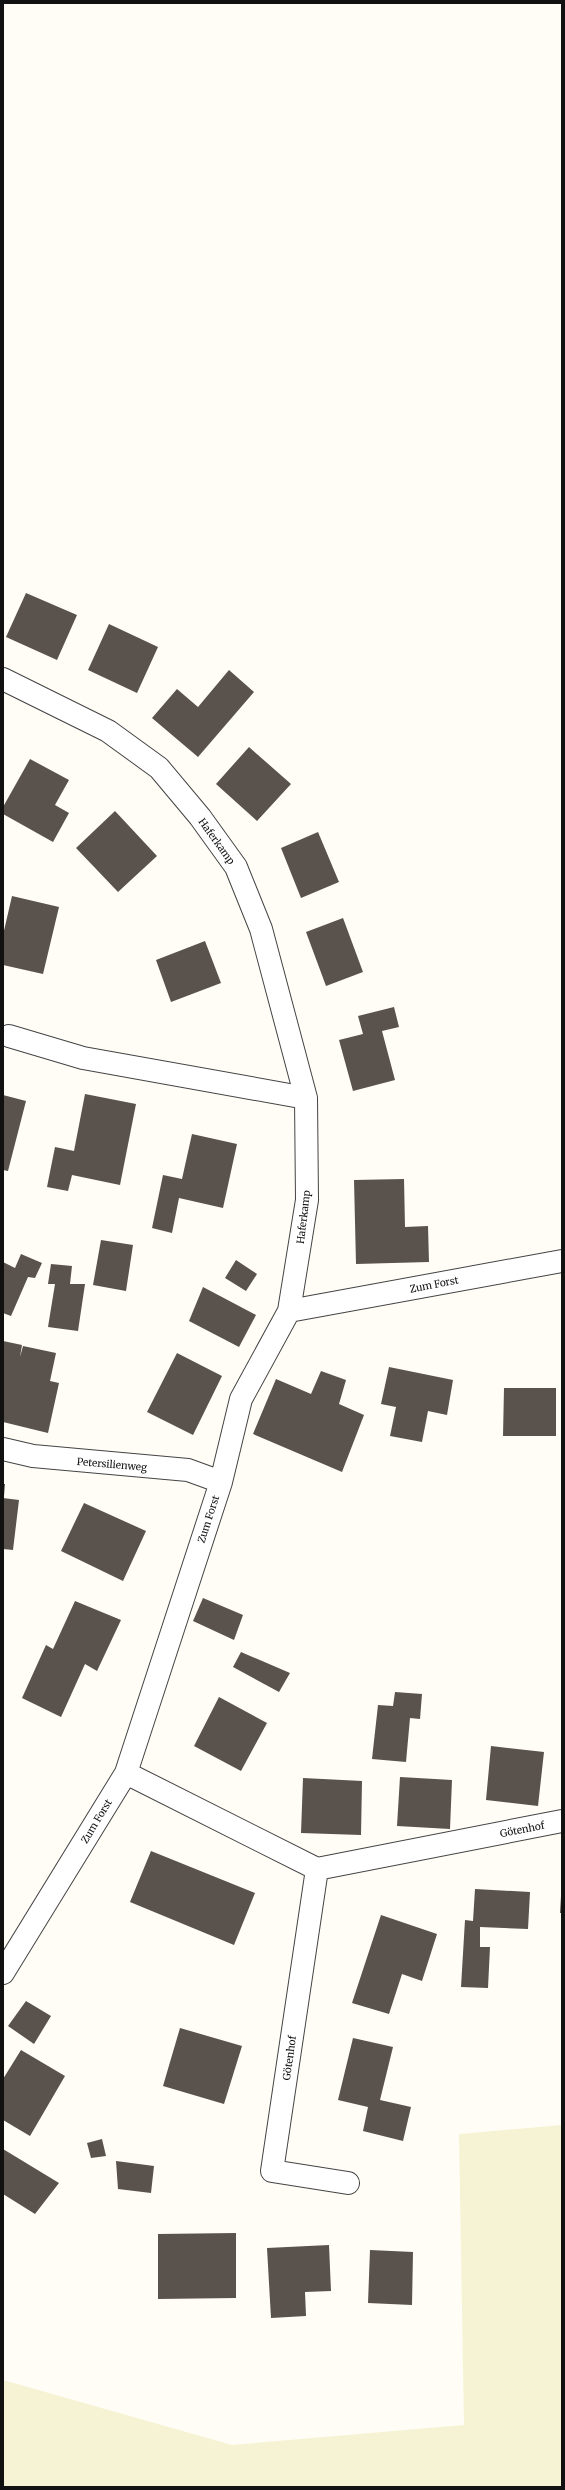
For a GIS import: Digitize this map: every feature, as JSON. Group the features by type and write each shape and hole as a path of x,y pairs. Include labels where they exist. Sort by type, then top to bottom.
{"street":[{"name":"Haferkamp","path":"3,679 108,731 159,768 200,817 236,867 261,929 306,1098 307,1200 289,1311"},
{"path":"9,1036 83,1058 306,1098"},
{"name":"Zum Forst","path":"3,1973 126,1773 220,1482 241,1398 289,1311 562,1261"},
{"name":"Petersilienweg","path":"3,1449 34,1456 188,1470 220,1482"},
{"path":"126,1773 317,1869"},
{"name":"Götenhof","path":"348,2183 272,2171 317,1869 562,1821"}],"shaded area":[{"path":"562,2125 562,2487 3,2487 3,2380 232,2445 464,2425 459,2134"}],"building":[{"path":"26,593 77,615 57,660 6,637"},
{"path":"109,624 158,647 137,693 88,670"},
{"path":"229,670 254,692 198,757 152,718 177,689 198,707"},
{"path":"249,747 291,784 257,821 216,784"},
{"path":"30,759 69,780 55,805 69,813 53,842 3,814 3,807"},
{"path":"115,811 157,856 118,892 76,848"},
{"path":"318,832 339,882 301,898 281,848"},
{"path":"12,896 59,907 43,974 3,965 3,935"},
{"path":"343,918 363,972 326,986 306,932"},
{"path":"205,941 221,983 171,1002 156,960"},
{"path":"394,1007 399,1027 382,1031 395,1080 353,1091 339,1040 363,1034 358,1016"},
{"path":"85,1094 136,1104 120,1185 72,1175 68,1191 47,1187 55,1147 74,1151"},
{"path":"3,1095 26,1101 8,1171 3,1170"},
{"path":"192,1134 237,1144 223,1208 179,1198 172,1233 152,1228 163,1175 182,1179"},
{"path":"404,1179 405,1227 428,1226 429,1262 356,1264 354,1180"},
{"path":"101,1240 133,1245 126,1291 93,1285"},
{"path":"21,1254 42,1263 35,1278 28,1277 11,1316 3,1313 3,1262 15,1268"},
{"path":"236,1260 257,1274 246,1291 225,1278"},
{"path":"51,1264 72,1266 70,1284 85,1284 78,1331 48,1327 55,1284 48,1284"},
{"path":"203,1287 256,1315 239,1347 189,1321"},
{"path":"3,1341 22,1345 20,1357 23,1346 56,1353 50,1381 59,1383 48,1433 3,1422"},
{"path":"177,1353 222,1376 193,1435 147,1412"},
{"path":"389,1367 453,1380 447,1415 428,1411 422,1442 390,1436 396,1407 381,1404"},
{"path":"321,1371 346,1380 339,1404 364,1415 342,1472 253,1434 276,1379 311,1394"},
{"path":"504,1388 556,1388 556,1436 503,1436"},
{"path":"3,1484 5,1484 4,1496 3,1496"},
{"path":"3,1498 19,1500 13,1550 3,1549"},
{"path":"84,1503 146,1531 123,1581 61,1551"},
{"path":"203,1598 243,1615 234,1640 193,1621"},
{"path":"75,1601 121,1620 97,1671 85,1664 61,1717 22,1698 46,1645 53,1649"},
{"path":"241,1652 290,1673 279,1692 233,1667"},
{"path":"395,1692 422,1694 420,1719 410,1718 406,1762 372,1759 378,1705 393,1706"},
{"path":"219,1697 267,1723 241,1771 194,1746"},
{"path":"491,1746 544,1752 538,1806 486,1800"},
{"path":"400,1777 452,1780 450,1829 397,1826"},
{"path":"303,1778 362,1781 361,1835 301,1833"},
{"path":"151,1851 255,1893 234,1945 130,1902"},
{"path":"475,1889 530,1892 528,1929 480,1927 480,1947 490,1947 488,1988 461,1987 465,1920 473,1921"},
{"path":"561,1896 562,1913 560,1913"},
{"path":"381,1915 437,1934 422,1981 402,1974 389,2014 352,2003"},
{"path":"26,2001 51,2016 34,2044 8,2026"},
{"path":"180,2028 242,2046 224,2104 163,2086"},
{"path":"353,2038 393,2047 380,2100 411,2107 403,2141 363,2131 368,2107 338,2100"},
{"path":"21,2050 65,2076 30,2136 3,2120 3,2079"},
{"path":"102,2139 106,2156 91,2158 87,2143"},
{"path":"3,2149 59,2183 35,2214 3,2194"},
{"path":"116,2161 154,2166 151,2193 118,2189"},
{"path":"236,2233 236,2298 158,2299 158,2234"},
{"path":"329,2245 331,2291 305,2292 306,2316 271,2318 267,2248"},
{"path":"370,2250 413,2252 412,2305 368,2303"}]}
